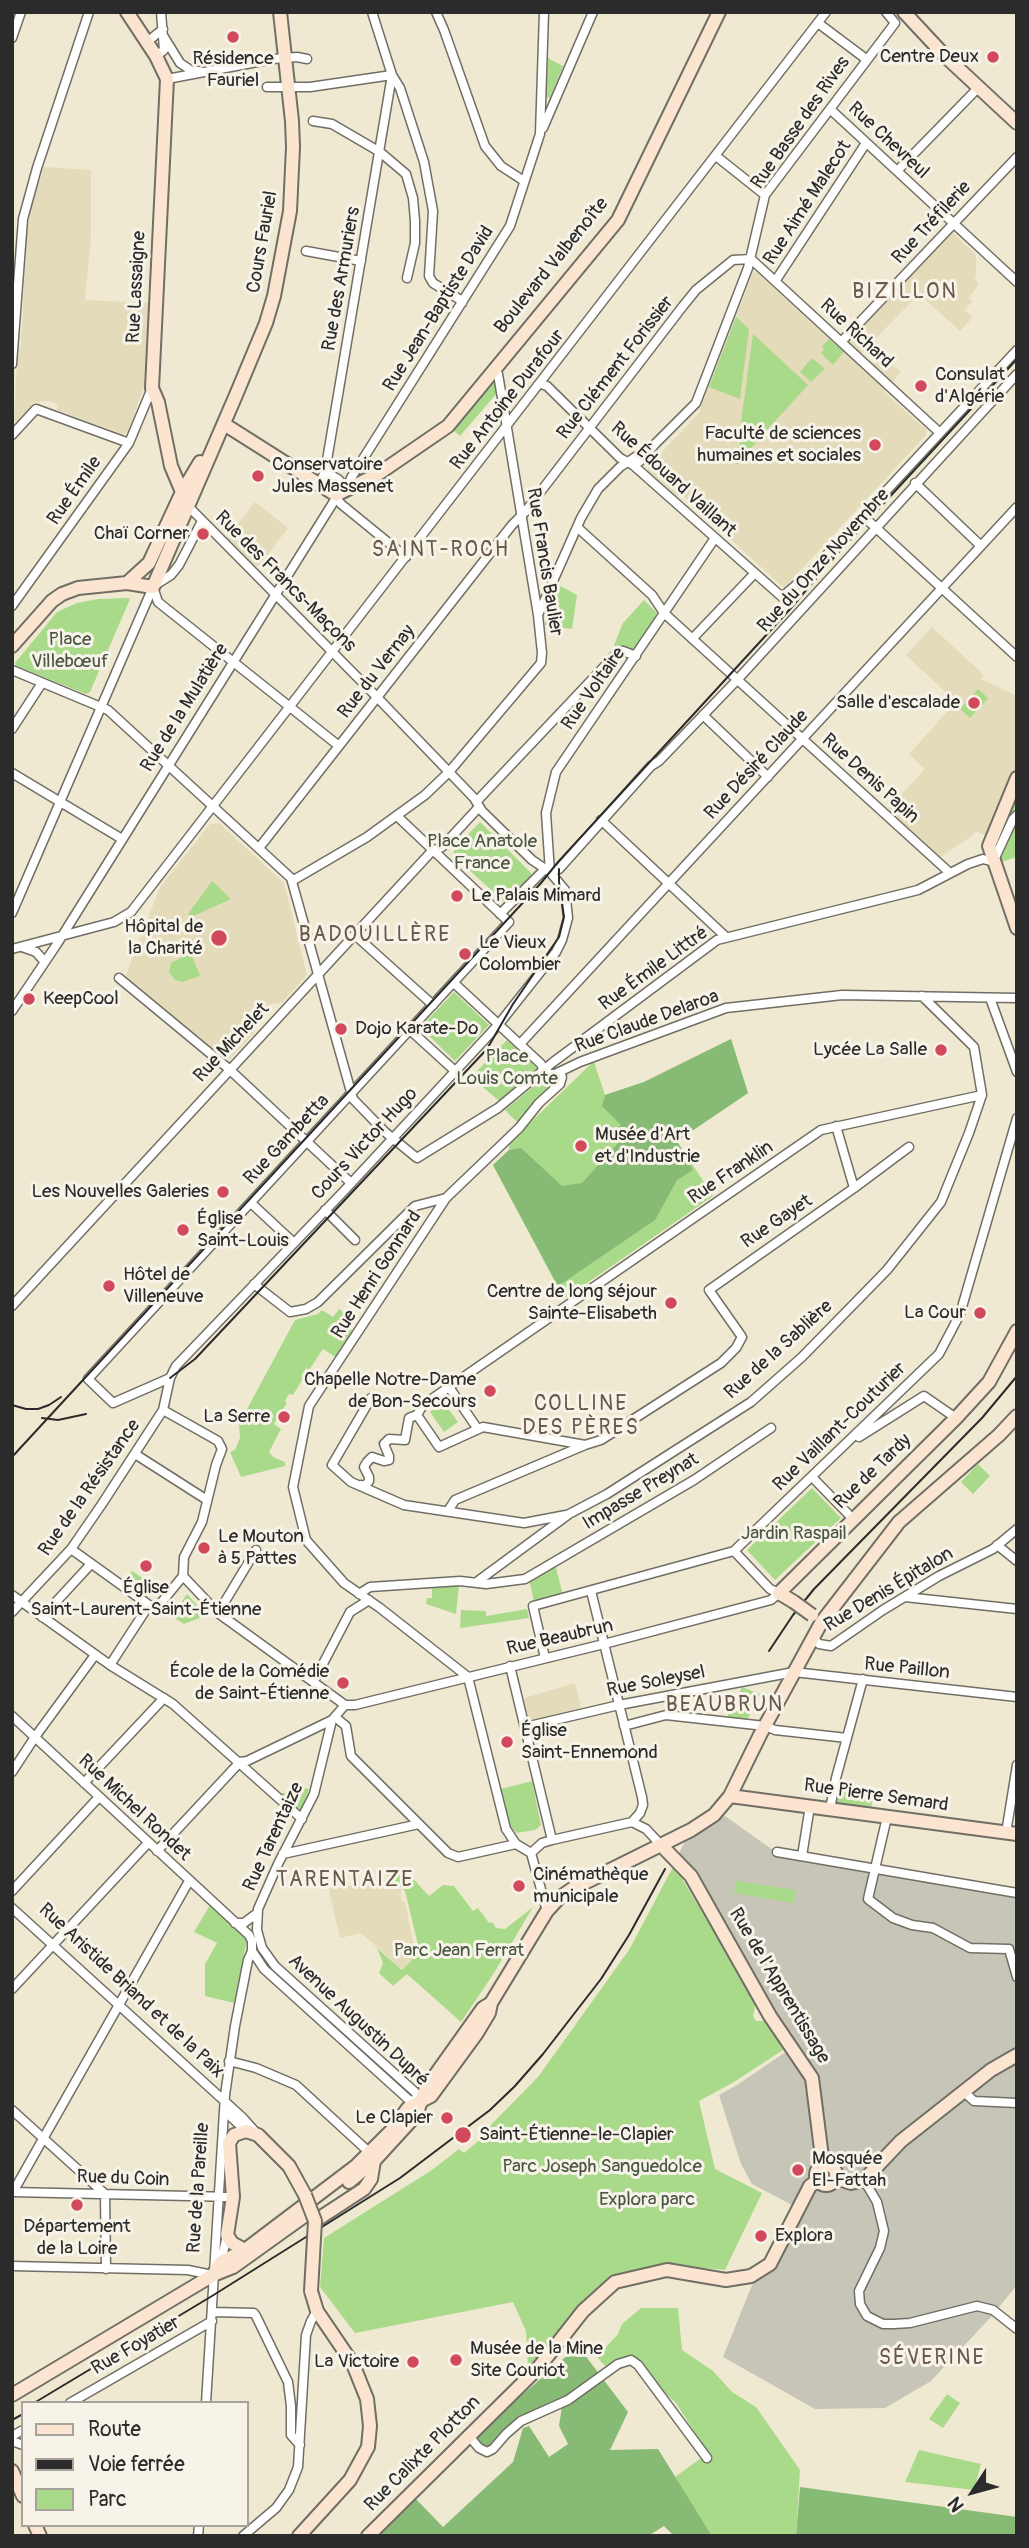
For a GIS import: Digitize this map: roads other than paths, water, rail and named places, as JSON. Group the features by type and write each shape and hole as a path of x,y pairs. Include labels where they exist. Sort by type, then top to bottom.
{"main road":[{"path":"127,12 156,56 167,79"},
{"name":"Cours Fauriel","path":"153,587 266,323 281,268 292,180 293,147 280,12"},
{"name":"Boulevard Valbenoîte","path":"340,494 378,474 448,425 618,220 719,12"},
{"path":"904,12 946,57 1017,123"},
{"name":"Rue Lassaigne","path":"167,79 152,388 158,402 171,466 182,492"},
{"path":"224,424 318,486 340,494"},
{"name":"Cours Fauriel","path":"127,583 149,563 182,492 224,424"},
{"path":"182,492 188,506"},
{"path":"12,646 52,601 62,594 78,588 127,583 153,587"},
{"path":"1017,778 989,846 1017,928"},
{"name":"Rue de Tardy","path":"779,1593 989,1382 1017,1331"},
{"path":"12,2395 213,2275 233,2267 271,2241 372,2157 416,2115 421,2102 431,2096 477,2033 489,2013 491,2003 547,1911 572,1889 691,1830 714,1815 730,1796 813,1637 817,1619 899,1522 999,1435 1017,1416"},
{"path":"779,1593 817,1619"},
{"name":"Rue Pierre Semard","path":"730,1796 1012,1833"},
{"name":"Rue de l'Apprentissage","path":"661,1845 691,1876 769,2016 812,2078 823,2165"},
{"path":"836,2178 851,2183 864,2180 901,2141 991,2070 1017,2055"},
{"name":"Rue de la Pareille","path":"227,2235 233,2197 229,2143 234,2135 252,2133"},
{"name":"Rue Aristide Briand et de la Paix","path":"252,2133 289,2166 319,2218"},
{"path":"299,2536 350,2480 368,2447 370,2426 367,2399 353,2364 317,2311 311,2291 319,2218 364,2189 371,2179 372,2157"},
{"path":"213,2275 221,2262 245,2250 356,2166 372,2157"},
{"path":"823,2165 832,2166 836,2178 826,2186 817,2181 817,2171 823,2165"},
{"name":"Rue Calixte Plotton","path":"368,2536 539,2367 583,2311 615,2282 667,2270 726,2280 751,2276 770,2264 810,2186 817,2181"},
{"path":"227,2235 232,2243 245,2250"},
{"path":"12,2471 21,2491"}],"street":[{"path":"12,38 21,12"},
{"path":"12,364 23,219 37,168 89,12"},
{"path":"156,56 164,50 161,12"},
{"path":"372,12 424,162 433,211 429,276 433,283 461,303"},
{"path":"436,12 485,146 501,166 524,181"},
{"path":"443,12 444,30"},
{"name":"Rue Jean-Baptiste David","path":"340,494 510,226 540,134 544,12"},
{"path":"540,134 593,12"},
{"name":"Rue Antoine Durafour","path":"62,935 114,922 131,912 826,12"},
{"path":"886,12 895,23 906,23 927,37"},
{"path":"818,23 866,59"},
{"name":"Rue Basse des Rives","path":"630,463 655,444 696,403 751,259 765,195 895,23"},
{"path":"147,42 163,33"},
{"path":"163,33 180,63 192,71 210,71"},
{"path":"167,79 264,61 307,59"},
{"path":"267,87 310,87 392,75"},
{"name":"Rue des Armuriers","path":"318,486 325,472 392,75"},
{"path":"897,171 979,87"},
{"name":"Rue Chevreul","path":"830,109 1017,282"},
{"path":"313,121 332,124 380,152 398,165 410,181 415,243 407,278"},
{"name":"Rue Aimé Malecot","path":"776,280 866,143"},
{"path":"716,156 765,195"},
{"name":"Rue Tréfilerie","path":"841,342 1017,157"},
{"path":"306,251 361,261"},
{"name":"Rue Richard","path":"751,259 940,433"},
{"name":"Rue Clément Forissier","path":"521,516 696,290 733,260 751,259"},
{"name":"Rue du Onze Novembre","path":"785,597 1017,350"},
{"name":"Rue Francis Baulier","path":"291,880 397,816 425,795 449,772 541,663 538,615 498,374 493,370"},
{"name":"Rue du Onze Novembre","path":"547,871 559,869 601,820 738,679 1017,374"},
{"name":"Rue Édouard Vaillant","path":"541,384 547,386 779,596 785,597"},
{"name":"Rue Émile","path":"12,606 129,443 152,388"},
{"path":"12,435 36,409 129,443"},
{"path":"538,615 598,489 630,463"},
{"path":"325,472 338,478 341,504 407,557"},
{"path":"915,483 981,546"},
{"name":"Rue de la Mulatière","path":"12,1011 340,494"},
{"name":"Rue des Francs-Maçons","path":"188,506 478,804"},
{"name":"Rue Désiré Claude","path":"520,1044 1017,507"},
{"name":"Rue du Vernay","path":"259,848 521,516"},
{"path":"863,516 1017,657"},
{"path":"12,913 153,587 171,575 179,565 202,521"},
{"name":"Rue Denis Papin","path":"578,527 652,595 664,613 950,873"},
{"name":"Rue Voltaire","path":"547,871 546,813 556,772 715,538"},
{"path":"693,638 754,574"},
{"path":"153,587 158,602 339,746"},
{"name":"Rue Michelet","path":"12,1306 432,851 442,847 618,652 636,656"},
{"path":"12,670 102,706 291,880 351,1095 357,1105 414,1156 422,1156 498,1108 543,1069 541,1064 454,983"},
{"path":"12,729 41,683"},
{"path":"703,715 768,776"},
{"path":"12,773 122,839"},
{"path":"397,816 500,914 547,871 532,860 478,804"},
{"path":"968,864 984,859 994,861 1017,815"},
{"path":"199,824 212,817 230,822"},
{"path":"601,820 726,937"},
{"path":"968,864 989,846"},
{"name":"Rue Émile Littré","path":"543,1069 717,940 918,890 968,864"},
{"name":"Cours Victor Hugo","path":"170,1378 176,1366 499,1024 555,952 566,928 568,908 565,890 547,871"},
{"path":"12,887 21,891"},
{"name":"Rue Gambetta","path":"170,1378 113,1403 88,1379 509,922 500,914"},
{"path":"16,948 62,935"},
{"path":"355,935 433,1005"},
{"path":"16,948 32,949 45,962"},
{"path":"119,978 229,1069 351,1183"},
{"name":"Rue Claude Delaroa","path":"543,1069 550,1074 559,1072 726,1009 842,995 1017,998"},
{"path":"922,996 974,1047 982,1095"},
{"path":"990,998 1017,1072"},
{"path":"411,1030 455,1071"},
{"name":"Rue Henri Gonnard","path":"468,1677 344,1583 306,1540 293,1487 309,1406 446,1198 519,1128 539,1103 560,1084 562,1077 559,1072"},
{"name":"Rue Franklin","path":"417,1415 423,1405 821,1130 982,1095"},
{"name":"Rue de la Sablière","path":"478,1581 569,1514 607,1494 751,1402 802,1357 887,1270 941,1202 982,1095"},
{"name":"Rue Vaillant-Couturier","path":"545,1658 533,1606 734,1551 939,1354 960,1314 1017,1118"},
{"path":"836,1126 854,1188"},
{"name":"Rue Gayet","path":"585,1445 601,1440 721,1363 736,1348 742,1337 709,1290 909,1147"},
{"path":"254,1284 290,1312 306,1309 318,1302 415,1206 446,1198"},
{"path":"251,1203 294,1243"},
{"path":"325,1210 355,1240"},
{"path":"170,1378 163,1410 218,1441 222,1449 202,1522 182,1565 183,1576 218,1613 345,1705"},
{"path":"449,1387 477,1428"},
{"path":"836,1454 859,1436 924,1396 956,1418"},
{"path":"371,1398 331,1465 351,1482 404,1505 524,1523 569,1514"},
{"name":"Rue de la Résistance","path":"12,1612 71,1549 163,1410"},
{"path":"351,1482 367,1485 369,1477 363,1467 372,1457 389,1460 390,1456 384,1444 389,1439 405,1440 409,1418 417,1415 439,1447 483,1427 585,1445"},
{"name":"Impasse Preynat","path":"478,1581 486,1584 525,1579 694,1480 771,1429"},
{"path":"448,1511 455,1500 585,1445"},
{"path":"135,1454 207,1500"},
{"path":"812,1477 853,1519"},
{"name":"Rue Denis Épitalon","path":"813,1637 818,1644 831,1646 904,1597 998,1545 1017,1529"},
{"path":"998,1545 1017,1561"},
{"path":"71,1549 155,1607 183,1576"},
{"path":"218,1613 256,1550"},
{"path":"734,1551 770,1589 779,1593"},
{"path":"42,1617 91,1564"},
{"path":"359,1594 370,1587 478,1581"},
{"path":"531,1853 541,1843 632,1822 643,1805 591,1591"},
{"name":"Rue Beaubrun","path":"345,1705 355,1705 604,1644 771,1600 779,1593"},
{"path":"12,1595 95,1655 164,1698 302,1819"},
{"path":"904,1597 1017,1609"},
{"path":"314,1681 350,1612 369,1600"},
{"path":"110,1665 149,1605"},
{"path":"12,1772 95,1655"},
{"path":"510,1666 552,1840"},
{"name":"Rue Paillon","path":"794,1672 1017,1696"},
{"name":"Rue Soleysel","path":"525,1727 619,1705 794,1672"},
{"path":"468,1677 506,1829 516,1844 531,1853 547,1911"},
{"path":"830,1809 863,1679"},
{"path":"84,1783 164,1698"},
{"name":"Rue Tarentaize","path":"262,1948 256,1914 314,1794 334,1718 345,1705"},
{"path":"624,1726 666,1715 847,1738"},
{"name":"Rue Michel Rondet","path":"12,1716 249,1935 252,1951"},
{"path":"157,1851 240,1762 334,1718 346,1726 351,1756 448,1853 458,1857 516,1844"},
{"path":"1012,1833 1017,1765"},
{"path":"12,1891 99,1797"},
{"path":"802,1856 810,1807"},
{"path":"887,1817 868,1899 893,1918 912,1925 933,1928 970,1948 1009,1949 1017,1977"},
{"path":"632,1822 646,1829 661,1845"},
{"path":"283,1854 419,1825"},
{"path":"12,1989 148,1843"},
{"path":"777,1852 1017,1894"},
{"path":"13,2192 189,1881"},
{"name":"Rue Aristide Briand et de la Paix","path":"12,1908 251,2125 252,2133"},
{"path":"235,1923 244,1923 256,1914"},
{"path":"224,2103 247,1960 252,1951 262,1948"},
{"name":"Avenue Augustin Dupré","path":"262,1948 275,1966 415,2092 421,2102"},
{"name":"Avenue Augustin Dupré","path":"252,1951 264,1969 409,2100 421,2102"},
{"path":"229,2062 256,2068 296,2085 372,2157"},
{"path":"963,2091 974,2101 1017,2103"},
{"name":"Rue Aristide Briand et de la Paix","path":"224,2103 230,2116 252,2133"},
{"name":"Rue de la Pareille","path":"224,2103 229,2143"},
{"name":"Rue de la Pareille","path":"206,2401 224,2103"},
{"path":"12,2110 105,2194 106,2269"},
{"path":"864,2180 877,2202 884,2231 880,2248 859,2291 860,2304 867,2316 883,2324 909,2323 977,2306 993,2310 1017,2329"},
{"name":"Rue du Coin","path":"13,2192 233,2197"},
{"name":"Rue de la Pareille","path":"221,2262 227,2235"},
{"path":"12,2266 188,2270 213,2275"},
{"path":"243,2536 276,2508 289,2490 298,2467 306,2335 317,2311"},
{"path":"212,2316 254,2313 288,2382 291,2435 300,2445"},
{"name":"Rue Foyatier","path":"79,2401 212,2316"},
{"path":"468,2435 479,2448 487,2452 521,2421 568,2400 618,2364 631,2360 638,2365 708,2458"}],"tram line":[{"path":"12,1457 541,883 836,555 1017,359"},
{"path":"170,1378 195,1359 487,1049 513,1004 559,937 564,917 559,869"},
{"path":"12,1405 38,1409 61,1397"},
{"path":"42,1418 58,1420 86,1414"}],"railway":[{"path":"769,1651 814,1589 982,1418 1017,1376"},
{"path":"37,2401 400,2178 490,2110 543,2054 601,1979 665,1869"},
{"path":"12,2420 21,2415"}],"place":[{"name":"Résidence Fauriel","path":"233,37"},
{"name":"Centre Deux","path":"993,57"},
{"name":"Consulat d'Algérie","path":"921,386"},
{"name":"Faculté de sciences humaines et sociales","path":"875,445"},
{"name":"Conservatoire Jules Massenet","path":"258,476"},
{"name":"Chaï Corner","path":"203,534"},
{"name":"Salle d'escalade","path":"974,703"},
{"name":"Le Palais Mimard","path":"457,896"},
{"name":"Hôpital de la Charité","path":"219,938"},
{"name":"Le Vieux Colombier","path":"465,954"},
{"name":"KeepCool","path":"29,999"},
{"name":"Dojo Karate-Do","path":"341,1029"},
{"name":"Lycée La Salle","path":"941,1050"},
{"name":"Musée d'Art et d'Industrie","path":"581,1146"},
{"name":"Les Nouvelles Galeries","path":"223,1192"},
{"name":"Église Saint-Louis","path":"183,1230"},
{"name":"Hôtel de Villeneuve","path":"109,1286"},
{"name":"Centre de long séjour Sainte-Elisabeth","path":"671,1303"},
{"name":"La Cour","path":"980,1313"},
{"name":"Chapelle Notre-Dame de Bon-Secours","path":"490,1391"},
{"name":"La Serre","path":"284,1417"},
{"name":"Le Mouton à 5 Pattes","path":"204,1548"},
{"name":"Église Saint-Laurent-Saint-Étienne","path":"146,1566"},
{"name":"École de la Comédie de Saint-Étienne","path":"343,1683"},
{"name":"Église Saint-Ennemond","path":"507,1742"},
{"name":"Cinémathèque municipale","path":"519,1886"},
{"name":"Le Clapier","path":"447,2118"},
{"name":"Saint-Étienne-le-Clapier","path":"463,2135"},
{"name":"Mosquée El-Fattah","path":"798,2170"},
{"name":"Département de la Loire","path":"77,2205"},
{"name":"Explora","path":"761,2236"},
{"name":"Musée de la Mine Site Couriot","path":"456,2360"},
{"name":"La Victoire","path":"413,2362"}],"district":[{"name":"BIZILLON","path":"905,293"},
{"name":"SAINT-ROCH","path":"441,551"},
{"name":"BADOUILLÈRE","path":"375,936"},
{"name":"COLLINE DES PÈRES","path":"581,1417"},
{"name":"BEAUBRUN","path":"725,1706"},
{"name":"TARENTAIZE","path":"345,1881"},
{"name":"SÉVERINE","path":"932,2359"}],"park label":[{"name":"Place Villebœuf","path":"70,651"},
{"name":"Place Anatole France","path":"482,853"},
{"name":"Place Louis Comte","path":"507,1068"},
{"name":"Jardin Raspail","path":"794,1534"},
{"name":"Parc Jean Ferrat","path":"459,1951"},
{"name":"Parc Joseph Sanguedolce","path":"602,2167"},
{"name":"Explora parc","path":"647,2200"}]}
